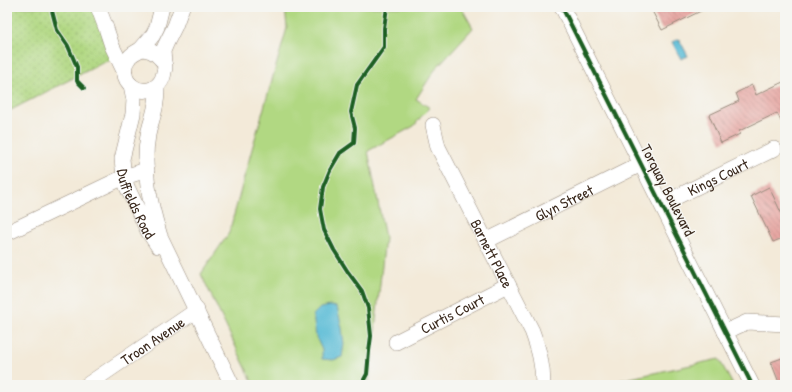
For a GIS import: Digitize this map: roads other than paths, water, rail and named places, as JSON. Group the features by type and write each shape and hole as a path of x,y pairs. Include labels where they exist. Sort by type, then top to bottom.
{"street":[{"path":"98,7 112,46 128,79 136,88 141,90 152,89 157,86 164,76 164,51 166,44 176,26 182,7"},
{"path":"128,79 125,67 126,62 129,56 138,51 153,35 162,7"},
{"name":"Torquay Boulevard","path":"564,8 752,385"},
{"path":"106,28 120,44 138,51 147,50 157,54 164,63"},
{"name":"Duffields Road","path":"128,79 134,100 122,160 124,177 127,187 148,231 197,310"},
{"name":"Duffields Road","path":"157,86 157,101 148,136 146,155 150,200 154,218 160,236 232,385"},
{"name":"Barnett Place","path":"433,125 438,147 532,331 539,351 543,385"},
{"name":"Kings Court","path":"662,204 774,149"},
{"name":"Glyn Street","path":"486,240 641,164"},
{"path":"7,233 124,177 147,170"},
{"name":"Curtis Court","path":"396,342 508,285"},
{"name":"Troon Avenue","path":"87,385 197,310"},
{"path":"725,332 746,322 785,324"}],"water":[{"path":"679,39 688,56 681,59 672,42"},
{"path":"330,306 337,307 344,344 342,357 333,360 322,359 322,350 316,337 313,315 320,308"}]}
